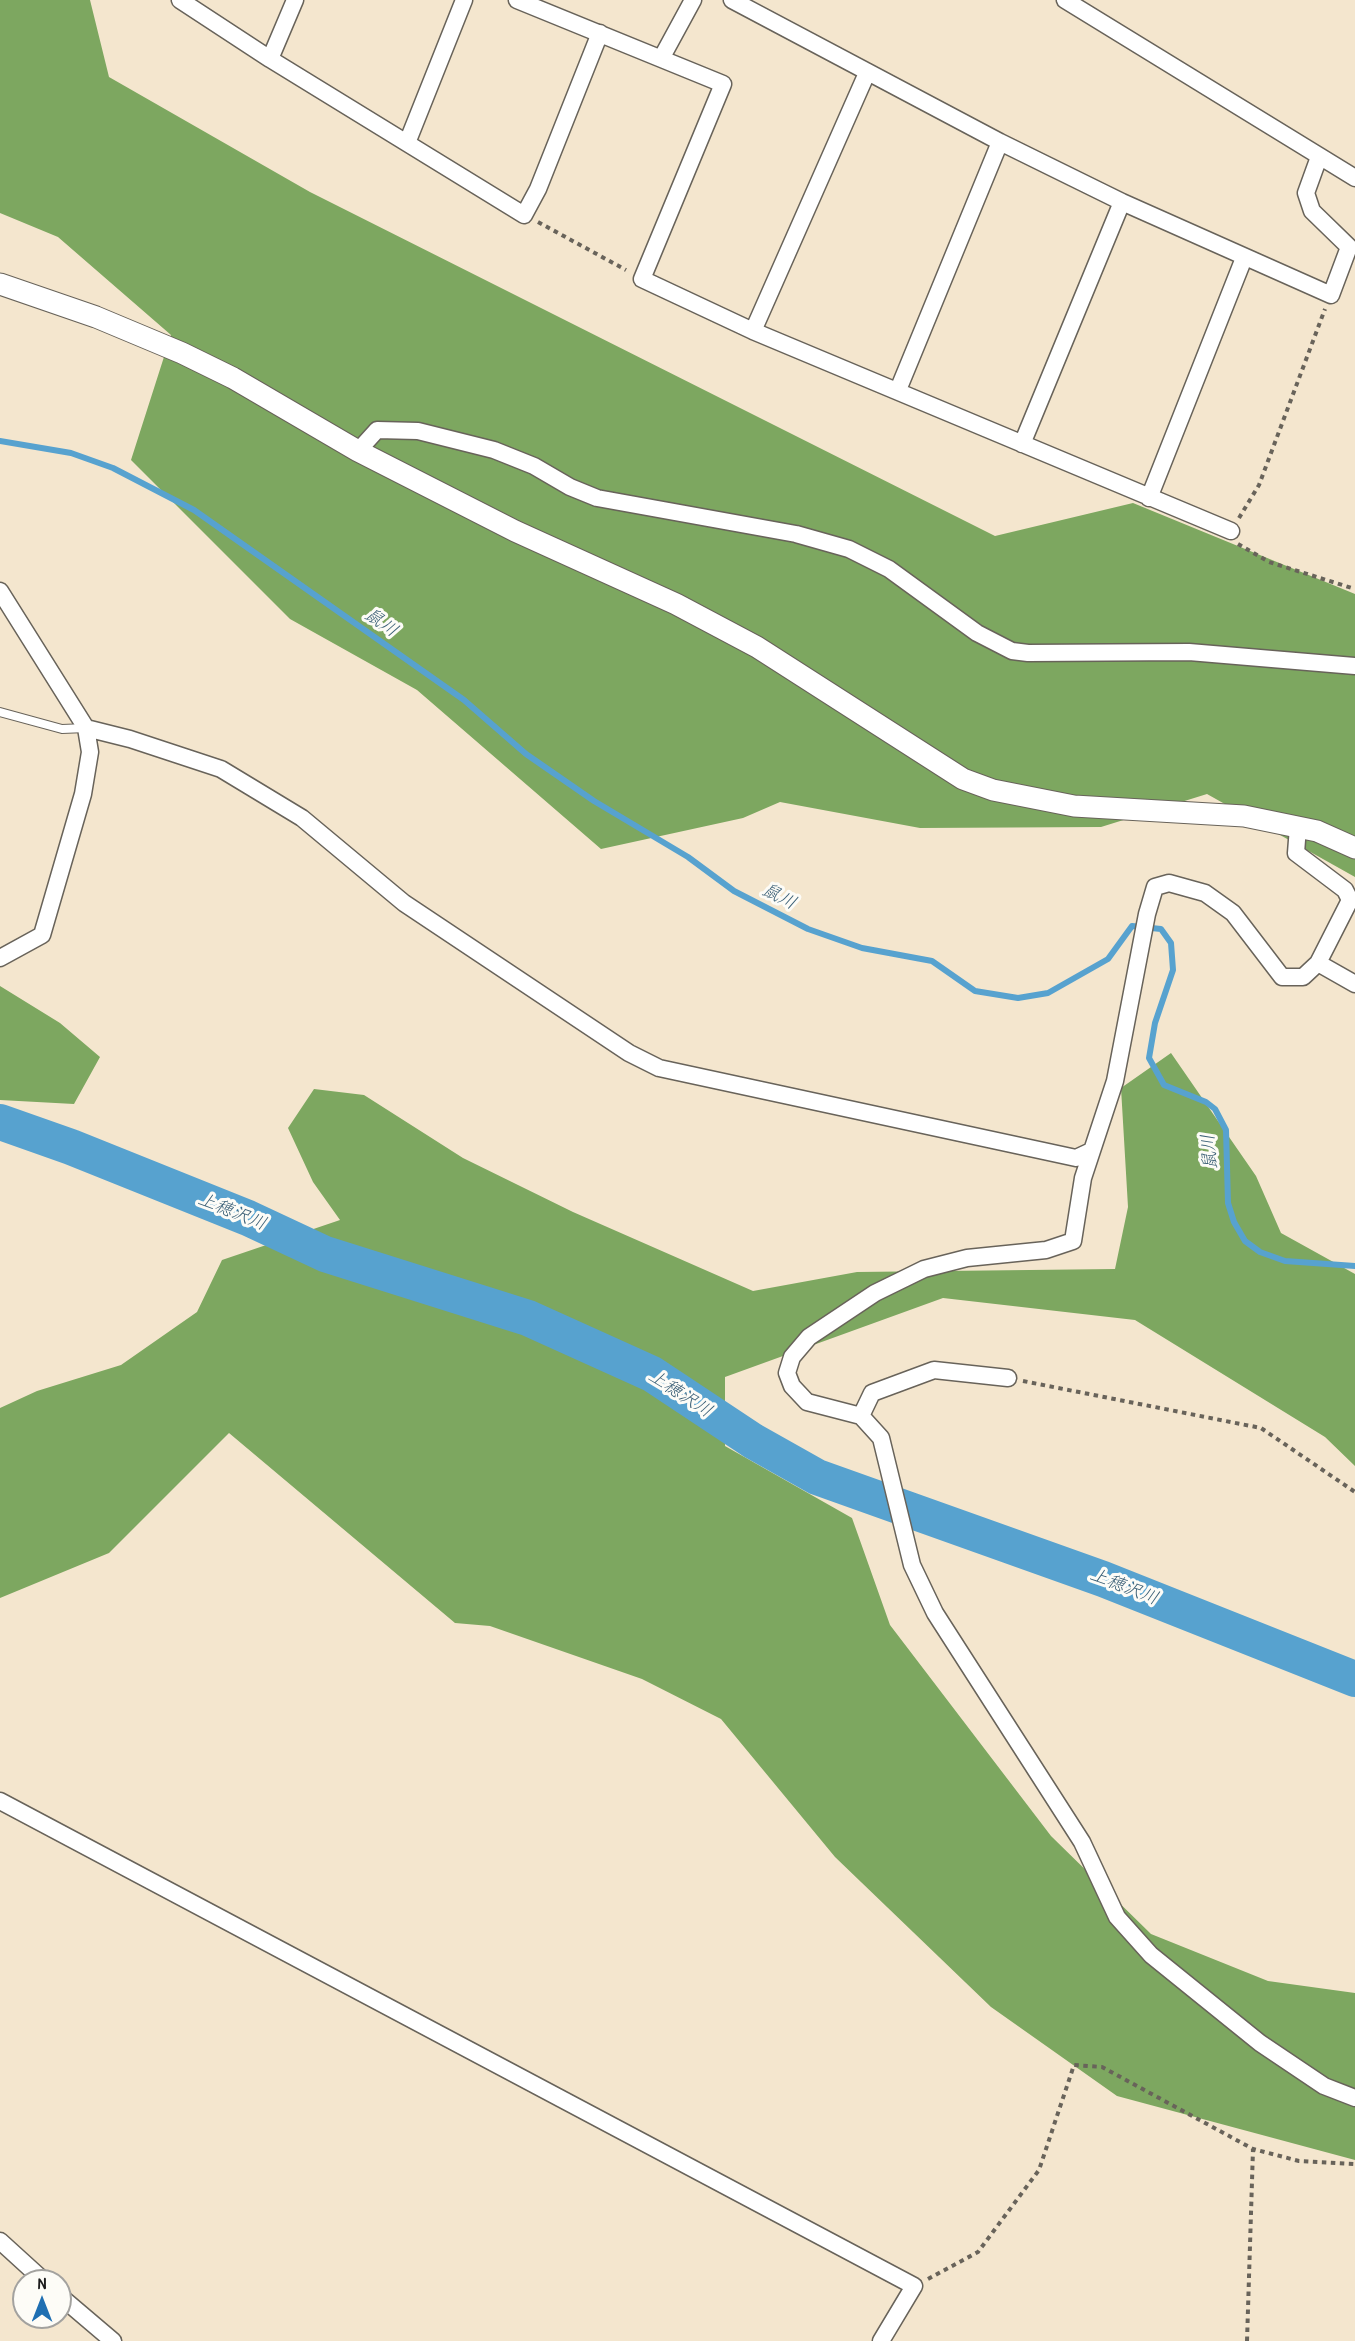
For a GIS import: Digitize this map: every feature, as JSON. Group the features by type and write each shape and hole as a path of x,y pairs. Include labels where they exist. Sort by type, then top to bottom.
{"street":[{"path":"180,0 270,59 524,214 538,189 600,33"},
{"path":"270,59 295,0"},
{"path":"407,143 464,0"},
{"path":"517,0 662,57 723,84 642,279 753,331 1231,531"},
{"path":"662,57 693,0"},
{"path":"732,0 1000,142 1122,202 1331,295 1352,250 1312,211 1306,193 1319,158"},
{"path":"1065,0 1355,178"},
{"path":"753,331 867,73"},
{"path":"898,390 1000,142"},
{"path":"1022,444 1122,202"},
{"path":"1149,498 1244,258"},
{"path":"0,284 96,317 182,353 233,378 358,451 515,531 676,604 757,647 963,779 993,790 1074,806 1244,816 1317,831 1355,848"},
{"path":"358,451 377,430 418,431 494,450 534,466 570,487 597,498 796,534 849,549 889,569 976,633 1012,651 1028,653 1189,652 1355,666"},
{"path":"0,591 86,728 90,752 83,794 42,934 0,958"},
{"path":"86,728 130,739 221,769 302,818 404,903 629,1053 659,1068 1076,1158 1091,1151"},
{"path":"1298,827 1296,853 1345,890 1350,900 1318,963 1303,977 1282,977 1233,913 1205,893 1169,883 1155,887 1147,914 1115,1081 1091,1151 1073,1241 1046,1250 967,1258 924,1269 875,1293 809,1337 792,1357 787,1373 792,1386 807,1402 861,1416 880,1438 912,1565 935,1613 1082,1842 1117,1917 1151,1955 1260,2043 1324,2086 1355,2098"},
{"path":"1318,963 1355,984"},
{"path":"861,1416 872,1393 934,1370 1008,1378"},
{"path":"0,1801 914,2286 881,2341"},
{"path":"0,2241 31,2269"},
{"path":"72,2306 113,2341"}],"lane":[{"path":"0,712 62,729 86,728"}],"path":[{"path":"524,214 642,279"},
{"path":"1331,295 1259,485 1231,531 1236,543 1269,562 1355,589"},
{"path":"1008,1378 1261,1428 1355,1492"},
{"path":"914,2286 978,2252 1039,2170 1074,2065 1102,2067 1253,2149 1299,2161 1355,2164"},
{"path":"1247,2341 1253,2149"}],"green space":[{"path":"0,0 90,0 109,77 310,192 995,536 1133,503 1355,594 1355,877 1207,794 1101,827 920,828 780,802 743,818 601,849 417,690 290,619 131,460 171,335 58,237 0,213"},
{"path":"0,986 60,1023 100,1057 74,1104 0,1100"},
{"path":"1171,1053 1256,1176 1281,1233 1355,1274 1355,1466 1325,1437 1135,1320 943,1298 725,1377 725,1446 852,1518 890,1625 1051,1836 1151,1934 1268,1981 1355,1993 1355,2160 1117,2096 991,2007 835,1857 721,1719 642,1679 490,1626 455,1623 229,1433 109,1553 0,1598 0,1408 37,1391 121,1365 197,1312 222,1260 340,1220 313,1182 288,1128 314,1089 364,1095 463,1158 573,1212 753,1291 857,1272 1115,1269 1128,1207 1121,1088"}],"waterway":[{"name":"鼠川","path":"0,441 71,453 113,468 194,510 464,700 526,754 594,801 688,857 734,891 808,929 862,948 932,961 975,991 1018,998 1048,993 1108,959 1132,926 1161,929 1171,943 1173,970 1155,1023 1149,1058 1164,1085 1206,1102 1215,1109 1226,1130 1228,1203 1234,1222 1245,1241 1260,1252 1285,1261 1355,1266"},
{"name":"上穂沢川","path":"0,1122 71,1147 248,1218 325,1254 528,1318 652,1374 753,1441 817,1477 1103,1579 1355,1679"}]}
